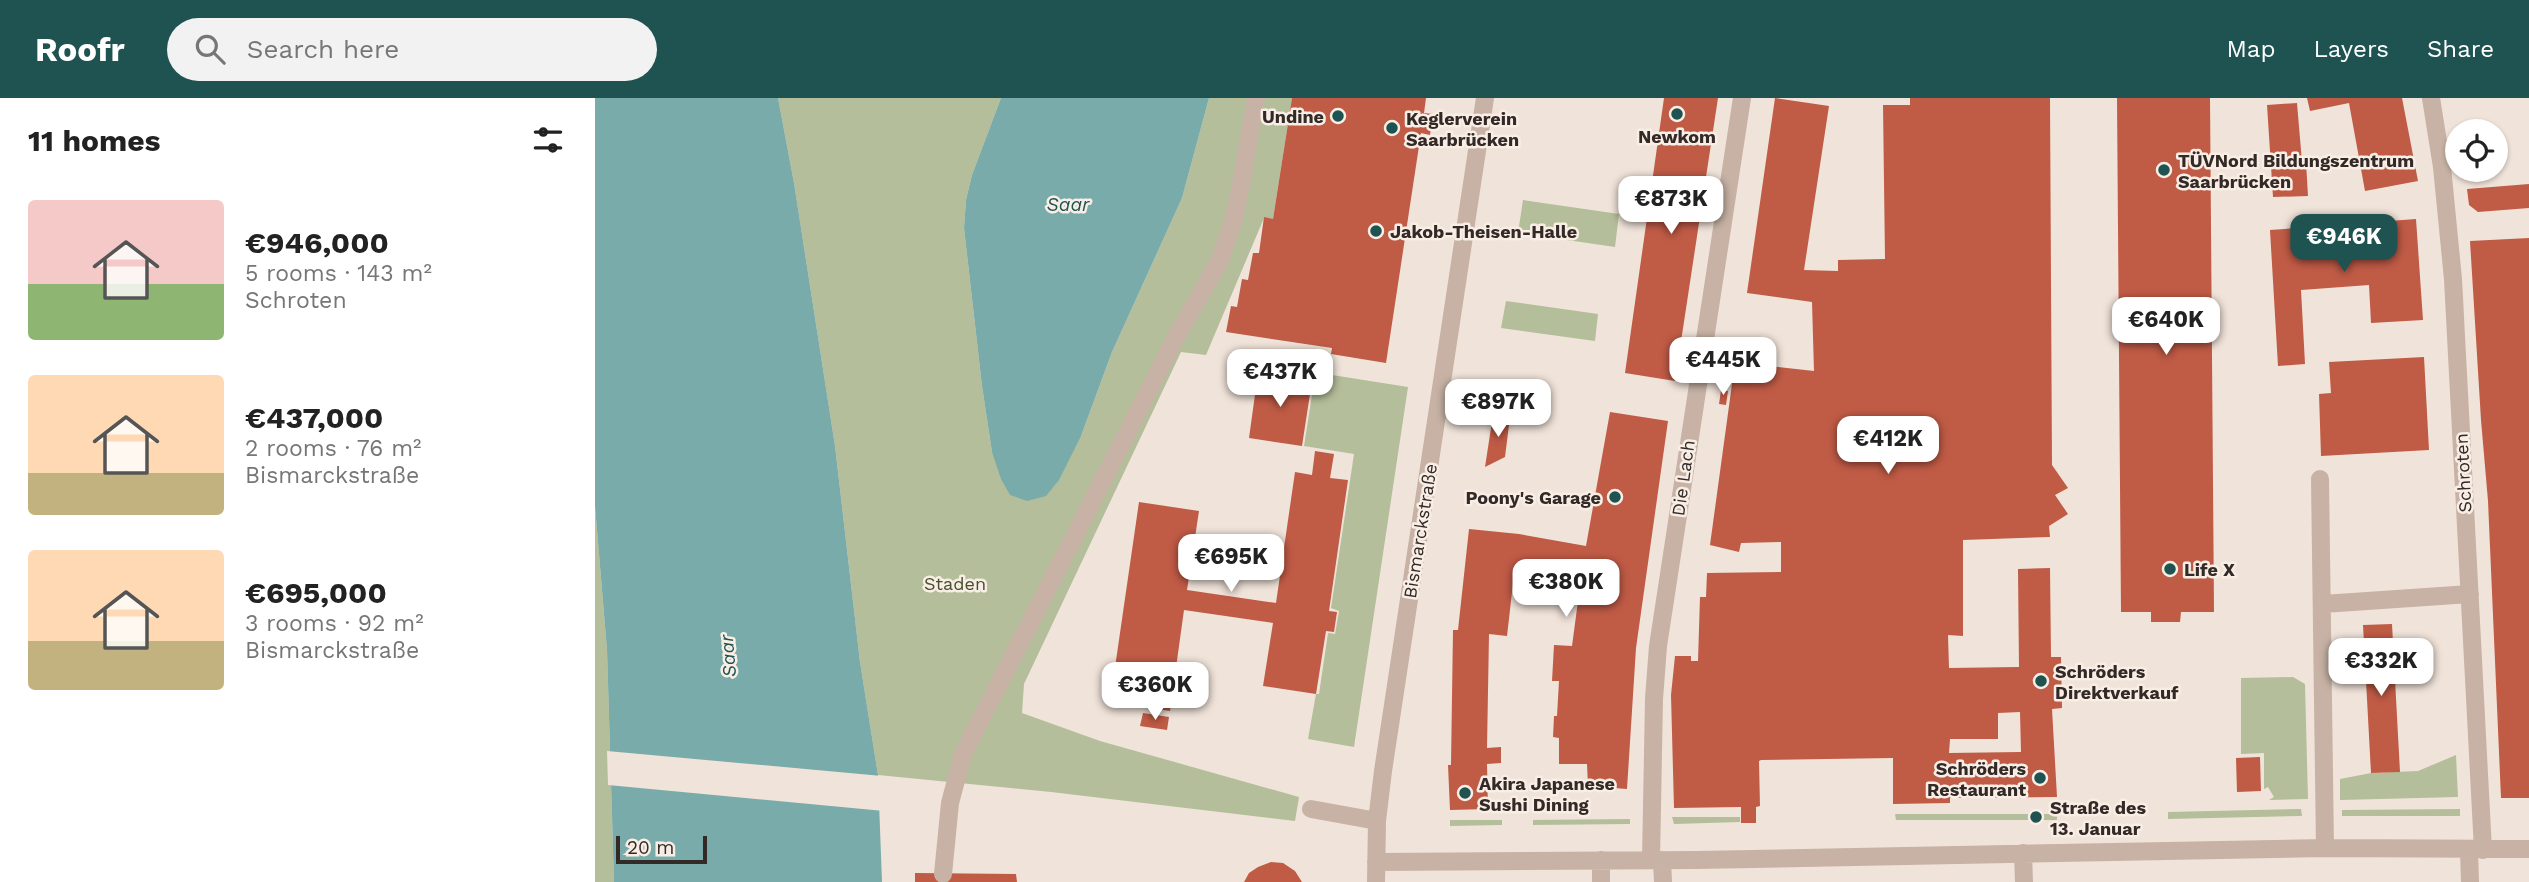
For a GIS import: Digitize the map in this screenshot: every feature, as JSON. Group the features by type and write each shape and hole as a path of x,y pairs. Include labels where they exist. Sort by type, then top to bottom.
{"street":[{"path":"943,874 950,803 963,754 1175,340 1220,260 1234,218 1256,98"},
{"name":"Bismarckstraße","path":"1376,882 1377,821 1485,98"},
{"name":"Die Lach","path":"1663,882 1657,860 1650,797 1658,646 1742,98"},
{"name":"Schroten","path":"2431,98 2442,167 2453,279 2470,594 2476,850 2470,882"},
{"path":"2320,480 2325,848"},
{"path":"2323,604 2470,594"},
{"path":"1311,809 1377,821"},
{"path":"1376,862 1657,860 2325,848 2529,849"},
{"path":"2023,853 2024,882"},
{"path":"1601,860 1601,882"}],"green space":[{"name":"Staden","path":"778,98 1001,98 972,175 966,200 964,228 992,452 1081,436 1112,352 1182,198 1209,98 1292,98 1273,219 1264,218 1206,355 1181,352 1024,684 1022,713 1100,741 1299,797 1295,821 878,775 860,662 835,446"},
{"path":"1523,200 1619,214 1615,247 1518,233"},
{"path":"1506,301 1598,314 1595,341 1501,328"},
{"path":"1313,372 1408,387 1354,747 1308,739 1316,694 1319,694 1328,633 1335,634 1339,611 1331,608 1354,454 1304,446 1314,382"},
{"path":"595,506 607,650 614,882 595,882"},
{"path":"2293,677 2305,684 2308,799 2269,800 2274,797 2268,787 2264,789 2264,753 2241,754 2241,678"},
{"path":"2456,755 2458,797 2340,800 2340,779 2371,773 2418,771"},
{"path":"2301,809 2302,816 2168,819 2168,812"},
{"path":"2460,809 2460,816 2342,816 2342,810"},
{"path":"1895,814 2057,814 2057,820 1896,820"},
{"path":"1672,817 1740,817 1740,822 1674,824"},
{"path":"1630,819 1630,824 1533,825 1533,820"},
{"path":"1450,820 1502,820 1502,825 1450,826"}],"water":[{"path":"595,98 778,98 835,446 860,662 878,775 882,882 614,882 607,650 595,506"},
{"name":"Saar","path":"1001,98 1209,98 1182,198 1112,352 1081,436 1059,480 1046,496 1027,501 1010,495 1001,479 992,452 964,228 966,200 972,175"}],"pier":[{"path":"607,751 882,776 884,811 608,785"}],"building":[{"name":"Jakob-Theisen-Halle","path":"1292,98 1426,98 1424,113 1433,114 1430,135 1421,133 1386,363 1331,354 1332,348 1226,332 1231,306 1237,307 1242,279 1248,280 1253,253 1259,253 1264,217 1273,219"},
{"path":"1664,98 1718,98 1675,381 1625,373"},
{"path":"1775,98 1829,106 1804,270 1838,271 1838,260 1885,259 1883,105 1910,105 1910,98 2050,98 2052,465 2068,488 2055,495 2068,514 2049,526 2050,537 1963,540 1963,636 1948,635 1949,668 2019,667 2018,569 2050,568 2051,657 2061,657 2062,708 2052,709 2057,797 1950,798 1950,803 1893,804 1893,758 1761,760 1760,806 1756,807 1756,823 1741,823 1741,807 1674,808 1671,695 1675,656 1691,656 1691,661 1698,661 1700,597 1706,597 1707,573 1781,572 1781,542 1741,543 1739,552 1710,545 1735,362 1814,371 1812,302 1747,293","holes":["2020,712 2021,752 1949,753 1950,739 1998,739 1998,713"]},
{"path":"2117,98 2210,98 2214,612 2181,612 2180,622 2151,622 2151,612 2121,612"},
{"path":"2307,98 2402,98 2418,181 2365,191 2349,103 2310,111"},
{"path":"2297,103 2308,196 2273,197 2267,105"},
{"path":"2529,184 2529,208 2478,212 2469,205 2467,189"},
{"path":"2416,219 2423,320 2371,323 2369,285 2301,290 2305,364 2278,366 2270,230"},
{"path":"2529,238 2529,798 2501,798 2488,501 2470,241"},
{"path":"2424,357 2429,450 2321,456 2319,394 2331,393 2329,362"},
{"path":"1258,373 1312,381 1302,446 1249,438"},
{"path":"1721,390 1728,391 1726,405 1719,404"},
{"path":"1610,412 1668,421 1636,648 1627,789 1588,786 1587,764 1559,764 1559,738 1553,737 1559,681 1552,681 1554,645 1572,646 1580,586 1514,575 1507,636 1489,634 1487,748 1501,747 1501,763 1487,764 1488,809 1450,810 1448,765 1451,765 1453,630 1458,630 1469,529 1519,534 1586,546"},
{"path":"1493,415 1510,417 1505,457 1485,467"},
{"path":"1315,451 1334,454 1330,478 1348,480 1329,611 1337,612 1334,632 1326,631 1316,694 1263,686 1273,623 1184,610 1170,711 1110,702 1139,502 1199,511 1187,590 1276,603 1295,472 1312,475"},
{"path":"2392,624 2400,772 2371,773 2363,625"},
{"path":"1143,713 1169,717 1167,730 1140,726"},
{"path":"2260,757 2261,791 2237,792 2236,758"},
{"path":"1271,862 1283,863 1295,871 1302,882 1244,882 1249,873"},
{"path":"915,873 1016,874 1017,882 915,882"}],"place":[{"name":"Newkom","path":"1677,114"},
{"name":"Undine","path":"1338,116"},
{"name":"Keglerverein Saarbrücken","path":"1392,128"},
{"name":"TÜVNord Bildungszentrum Saarbrücken","path":"2164,170"},
{"name":"Jakob-Theisen-Halle","path":"1376,231"},
{"name":"Poony's Garage","path":"1615,497"},
{"name":"Life X","path":"2170,569"},
{"name":"Schröders Direktverkauf","path":"2041,681"},
{"name":"Schröders Restaurant","path":"2040,778"},
{"name":"Akira Japanese Sushi Dining","path":"1465,793"},
{"name":"Straße des 13. Januar","path":"2036,817"}]}
